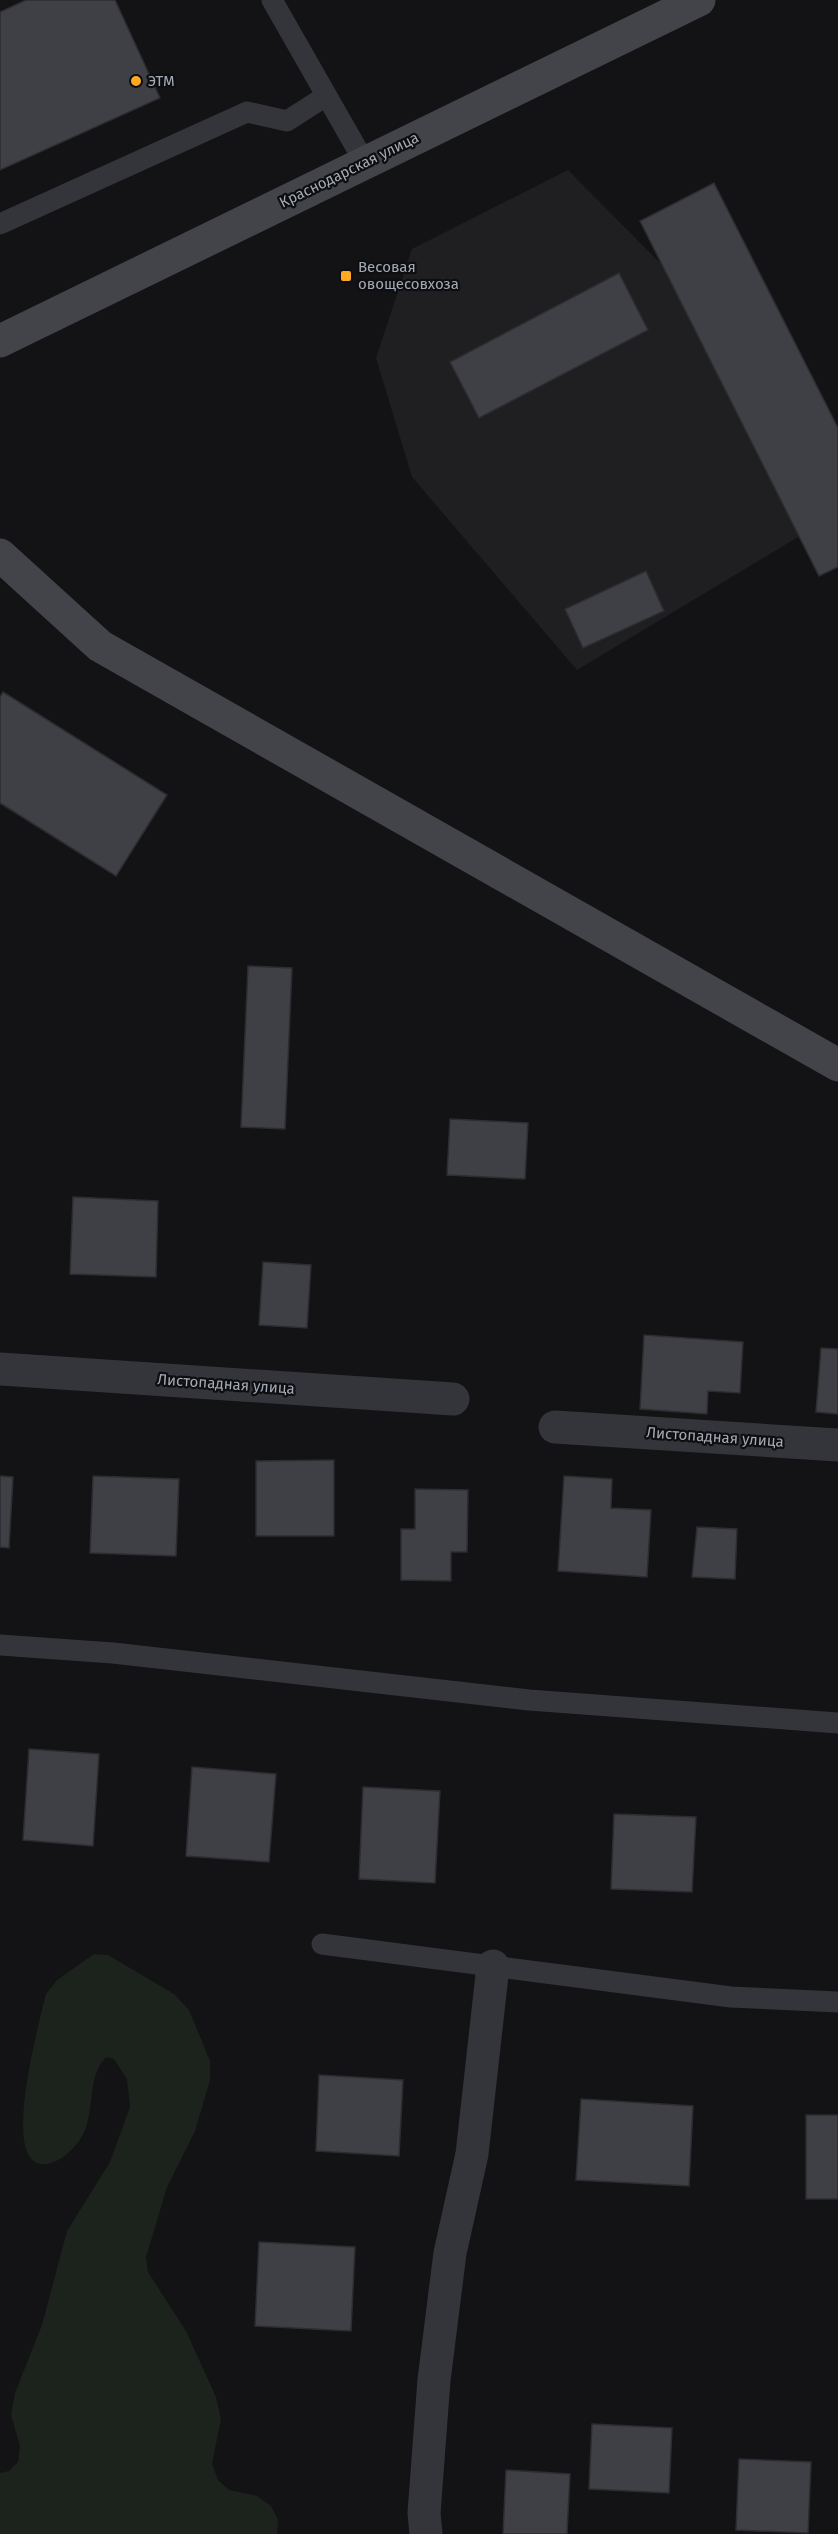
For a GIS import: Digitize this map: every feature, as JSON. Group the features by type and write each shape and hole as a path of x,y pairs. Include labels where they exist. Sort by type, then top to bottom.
{"street":[{"name":"Краснодарская улица","path":"0,341 699,0"},
{"path":"0,555 100,646 838,1065"},
{"name":"Листопадная улица","path":"0,1369 453,1399"},
{"name":"Листопадная улица","path":"555,1427 838,1445"},
{"path":"426,2534 424,2513 437,2357 450,2253 472,2154 493,1966"}],"lane":[{"path":"272,0 365,163"},
{"path":"0,225 247,112 287,121 326,96"},
{"path":"0,1645 113,1653 529,1700 838,1723"},
{"path":"322,1944 731,1997 838,2002"}],"shaded area":[{"path":"568,170 796,400 838,513 577,670 412,477 376,358 412,249"},
{"path":"94,1954 108,1955 174,1994 189,2010 210,2061 210,2080 195,2131 167,2187 146,2257 148,2272 186,2331 216,2397 221,2419 212,2464 218,2480 229,2490 257,2496 271,2506 278,2520 277,2534 0,2534 0,2473 9,2471 18,2462 20,2446 11,2415 15,2393 42,2325 67,2231 110,2162 130,2107 127,2079 114,2059 106,2057 95,2076 88,2121 79,2141 67,2154 52,2163 42,2164 30,2157 24,2140 23,2116 31,2059 46,1994 57,1980"}],"building":[{"path":"26,0 115,0 160,98 0,170 0,12"},
{"path":"714,183 838,428 838,567 819,576 640,221"},
{"path":"619,273 648,330 479,418 450,362"},
{"path":"646,571 664,611 583,648 565,609"},
{"path":"3,692 167,795 116,876 0,803 0,697"},
{"path":"248,966 292,968 285,1129 241,1127"},
{"path":"450,1119 528,1123 525,1179 447,1175"},
{"path":"73,1197 158,1201 156,1277 70,1274"},
{"path":"263,1262 311,1265 307,1328 259,1325"},
{"path":"644,1335 743,1342 740,1393 708,1391 707,1414 640,1409"},
{"path":"821,1348 838,1349 838,1414 816,1412"},
{"path":"334,1460 334,1536 256,1536 256,1461"},
{"path":"0,1476 13,1477 9,1548 0,1547"},
{"path":"93,1476 179,1479 176,1556 90,1553"},
{"path":"564,1476 612,1479 611,1508 651,1510 647,1577 558,1571"},
{"path":"415,1489 468,1490 467,1552 451,1552 451,1581 401,1580 401,1529 415,1529"},
{"path":"697,1527 737,1529 735,1579 692,1577"},
{"path":"29,1749 99,1754 93,1846 23,1840"},
{"path":"192,1767 276,1774 269,1862 186,1856"},
{"path":"363,1787 440,1791 435,1883 359,1879"},
{"path":"614,1814 696,1817 692,1892 611,1889"},
{"path":"319,2075 403,2080 399,2156 316,2151"},
{"path":"581,2099 693,2106 689,2186 576,2180"},
{"path":"806,2115 838,2115 838,2199 806,2199"},
{"path":"259,2242 355,2247 351,2331 255,2326"},
{"path":"592,2424 672,2428 669,2493 589,2489"},
{"path":"739,2459 811,2462 808,2533 736,2530"},
{"path":"506,2470 570,2474 567,2534 503,2534"}],"place":[{"name":"ЭТМ","path":"136,81"},
{"name":"Весовая овощесовхоза","path":"346,276"}]}
